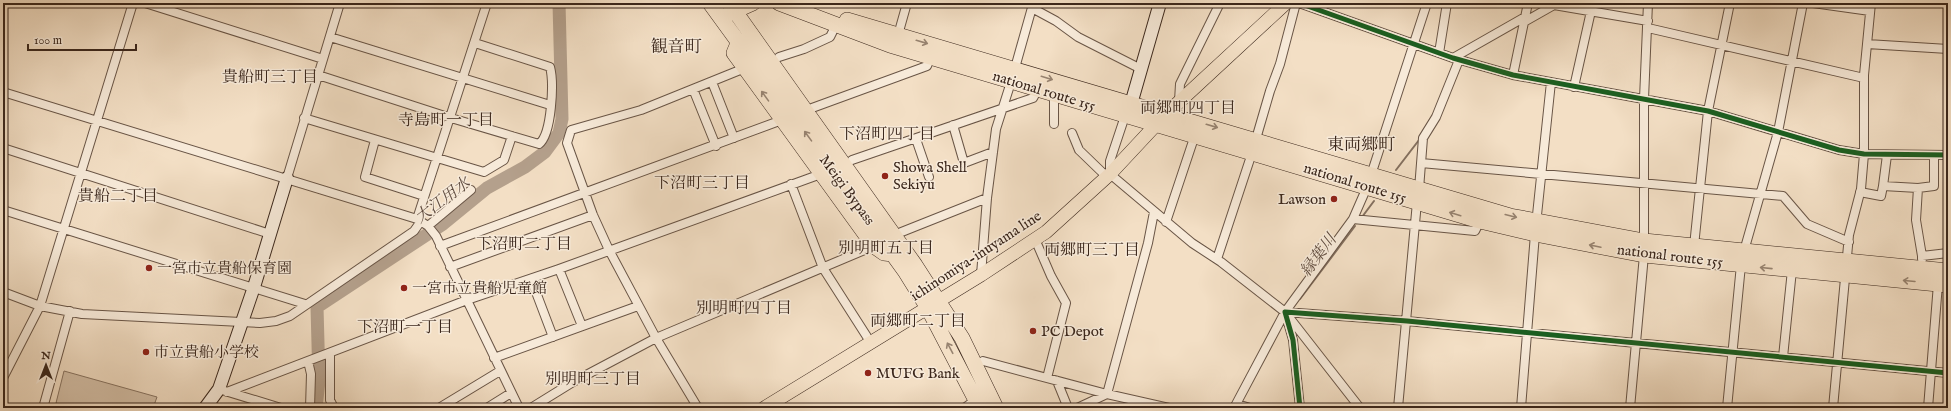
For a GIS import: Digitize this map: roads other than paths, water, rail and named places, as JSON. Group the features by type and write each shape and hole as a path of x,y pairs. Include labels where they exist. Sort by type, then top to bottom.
{"highway":[{"name":"Meigi Bypass","path":"710,3 893,254 962,338 996,408"},
{"path":"721,18 734,6 752,3"},
{"name":"national route 155","path":"779,3 890,45 931,57 1013,75 1038,89 1054,94 1128,110 1166,114 1254,146 1418,195 1510,216 1536,228"},
{"name":"national route 155","path":"791,3 898,34 1013,75 1128,110 1155,125 1195,135 1254,146"},
{"name":"Meigi Bypass","path":"734,6 891,231 933,304 974,405"},
{"path":"750,31 762,33 812,108 852,160 889,213 891,231"},
{"path":"738,41 734,53 782,120 874,246 884,253 893,254"},
{"name":"national route 155","path":"1418,195 1480,221 1536,228 1741,265 1792,270 1846,269 1921,262 1948,271"},
{"name":"national route 155","path":"1644,248 1694,246 1744,251 1943,284"},
{"path":"962,338 976,350 983,361 1005,408"}],"main road":[{"name":"ichinomiya-inuyama line","path":"764,408 981,275 1046,232 1108,176 1179,101 1286,3"}],"street":[{"path":"3,378 40,306 132,3"},
{"path":"145,3 323,59"},
{"path":"223,390 241,321 254,288 304,118 340,3"},
{"path":"488,3 424,196 426,226 440,246 519,408"},
{"path":"898,34 907,3"},
{"path":"1108,176 1110,161 1141,69 1160,3"},
{"path":"1179,101 1180,84 1220,3"},
{"path":"1216,259 1254,146 1298,3 1456,59 1513,75 1708,111 1839,150 1864,154 1948,155"},
{"path":"1250,408 1235,406 1285,312 1353,219 1369,181 1426,3"},
{"path":"1439,53 1447,3"},
{"path":"1513,75 1528,3"},
{"path":"1630,408 1644,248 1644,99 1648,3"},
{"path":"1694,246 1708,111 1730,3"},
{"path":"1744,251 1762,194 1778,132 1803,3"},
{"path":"1813,3 1871,7 1864,78 1864,154 1860,192 1849,242 1833,408"},
{"path":"1398,408 1423,138 1436,117 1456,59 1525,19 1554,5 1648,24 1721,45 1864,78"},
{"path":"981,275 987,198 996,129 1033,6 1078,37 1141,69"},
{"path":"1574,87 1591,12"},
{"path":"779,57 804,49 830,37 836,25"},
{"path":"330,37 550,105"},
{"path":"318,75 451,118 539,144 544,140 546,134 550,105 550,67 475,43"},
{"path":"1867,44 1948,49"},
{"path":"812,108 927,66 931,57"},
{"path":"698,408 656,338 609,250 567,143 571,130 641,110 745,68"},
{"path":"712,82 734,138"},
{"path":"1521,408 1536,228 1551,82"},
{"path":"693,89 716,146"},
{"path":"852,160 1033,98 1038,89"},
{"path":"3,92 95,122 287,178 426,226"},
{"path":"1054,94 1054,124"},
{"path":"304,118 436,159 484,172 504,160 512,136"},
{"path":"440,246 654,166 716,146 782,120"},
{"path":"953,125 964,163 993,152"},
{"path":"1072,133 1079,150 1108,176 1192,243 1216,259 1285,312 1360,408"},
{"path":"1166,222 1195,135"},
{"path":"916,139 929,177"},
{"path":"375,140 365,177 424,196"},
{"path":"3,148 270,234"},
{"path":"1860,192 1881,196 1887,155"},
{"path":"1882,186 1918,188 1934,186 1934,155"},
{"path":"1421,163 1783,196 1807,224 1849,242"},
{"path":"205,408 223,390 309,361 467,300 532,279 822,174"},
{"path":"791,184 823,268 871,343"},
{"path":"1918,188 1916,220 1921,262 1948,253"},
{"path":"3,292 40,306 70,312 260,323 276,321 290,316 305,304 414,231 426,226 471,190"},
{"path":"891,231 987,198"},
{"path":"3,210 63,230 305,304"},
{"path":"1077,408 1107,394 1148,243 1154,212"},
{"path":"450,267 594,215"},
{"path":"1353,219 1475,231 1480,221"},
{"path":"1035,239 1051,276 1066,304 1047,378"},
{"path":"531,408 572,382 656,338 874,246"},
{"path":"1727,408 1741,265"},
{"path":"559,269 582,326"},
{"path":"1783,357 1792,270"},
{"path":"532,279 553,337"},
{"path":"1928,408 1943,284"},
{"path":"494,358 638,306"},
{"path":"43,408 70,312"},
{"path":"1285,312 1407,321 1948,373"},
{"path":"1285,312 1293,340 1300,408"},
{"path":"327,354 330,400 334,408"},
{"path":"309,361 311,374 310,408"},
{"path":"983,361 1107,394 1168,408"},
{"path":"439,408 500,371"},
{"path":"1057,381 1068,408"},
{"path":"223,390 281,408"},
{"path":"487,408 511,393"}],"waterway":[{"name":"大江用水","path":"316,408 319,381 317,307 443,224 487,188 525,167 545,152 559,133 562,119 559,3"},
{"name":"縁葉川","path":"1396,170 1419,140"},
{"name":"縁葉川","path":"1362,217 1374,201"},
{"name":"縁葉川","path":"1300,299 1355,226"}],"place":[{"name":"Showa Shell Sekiyu","path":"885,176"},
{"name":"Lawson","path":"1334,199"},
{"name":"一宮市立貴船保育園","path":"149,268"},
{"name":"一宮市立貴船児童館","path":"404,288"},
{"name":"PC Depot","path":"1033,331"},
{"name":"市立貴船小学校","path":"146,352"},
{"name":"MUFG Bank","path":"868,373"}],"district":[{"name":"観音町","path":"676,47"},
{"name":"貴船町三丁目","path":"270,78"},
{"name":"両郷町四丁目","path":"1188,109"},
{"name":"寺島町一丁目","path":"446,121"},
{"name":"下沼町四丁目","path":"887,135"},
{"name":"東両郷町","path":"1361,145"},
{"name":"下沼町三丁目","path":"702,184"},
{"name":"貴船二丁目","path":"118,197"},
{"name":"下沼町二丁目","path":"524,245"},
{"name":"別明町五丁目","path":"886,249"},
{"name":"両郷町三丁目","path":"1092,251"},
{"name":"別明町四丁目","path":"744,309"},
{"name":"両郷町二丁目","path":"918,322"},
{"name":"下沼町一丁目","path":"405,328"},
{"name":"別明町三丁目","path":"593,380"}]}
